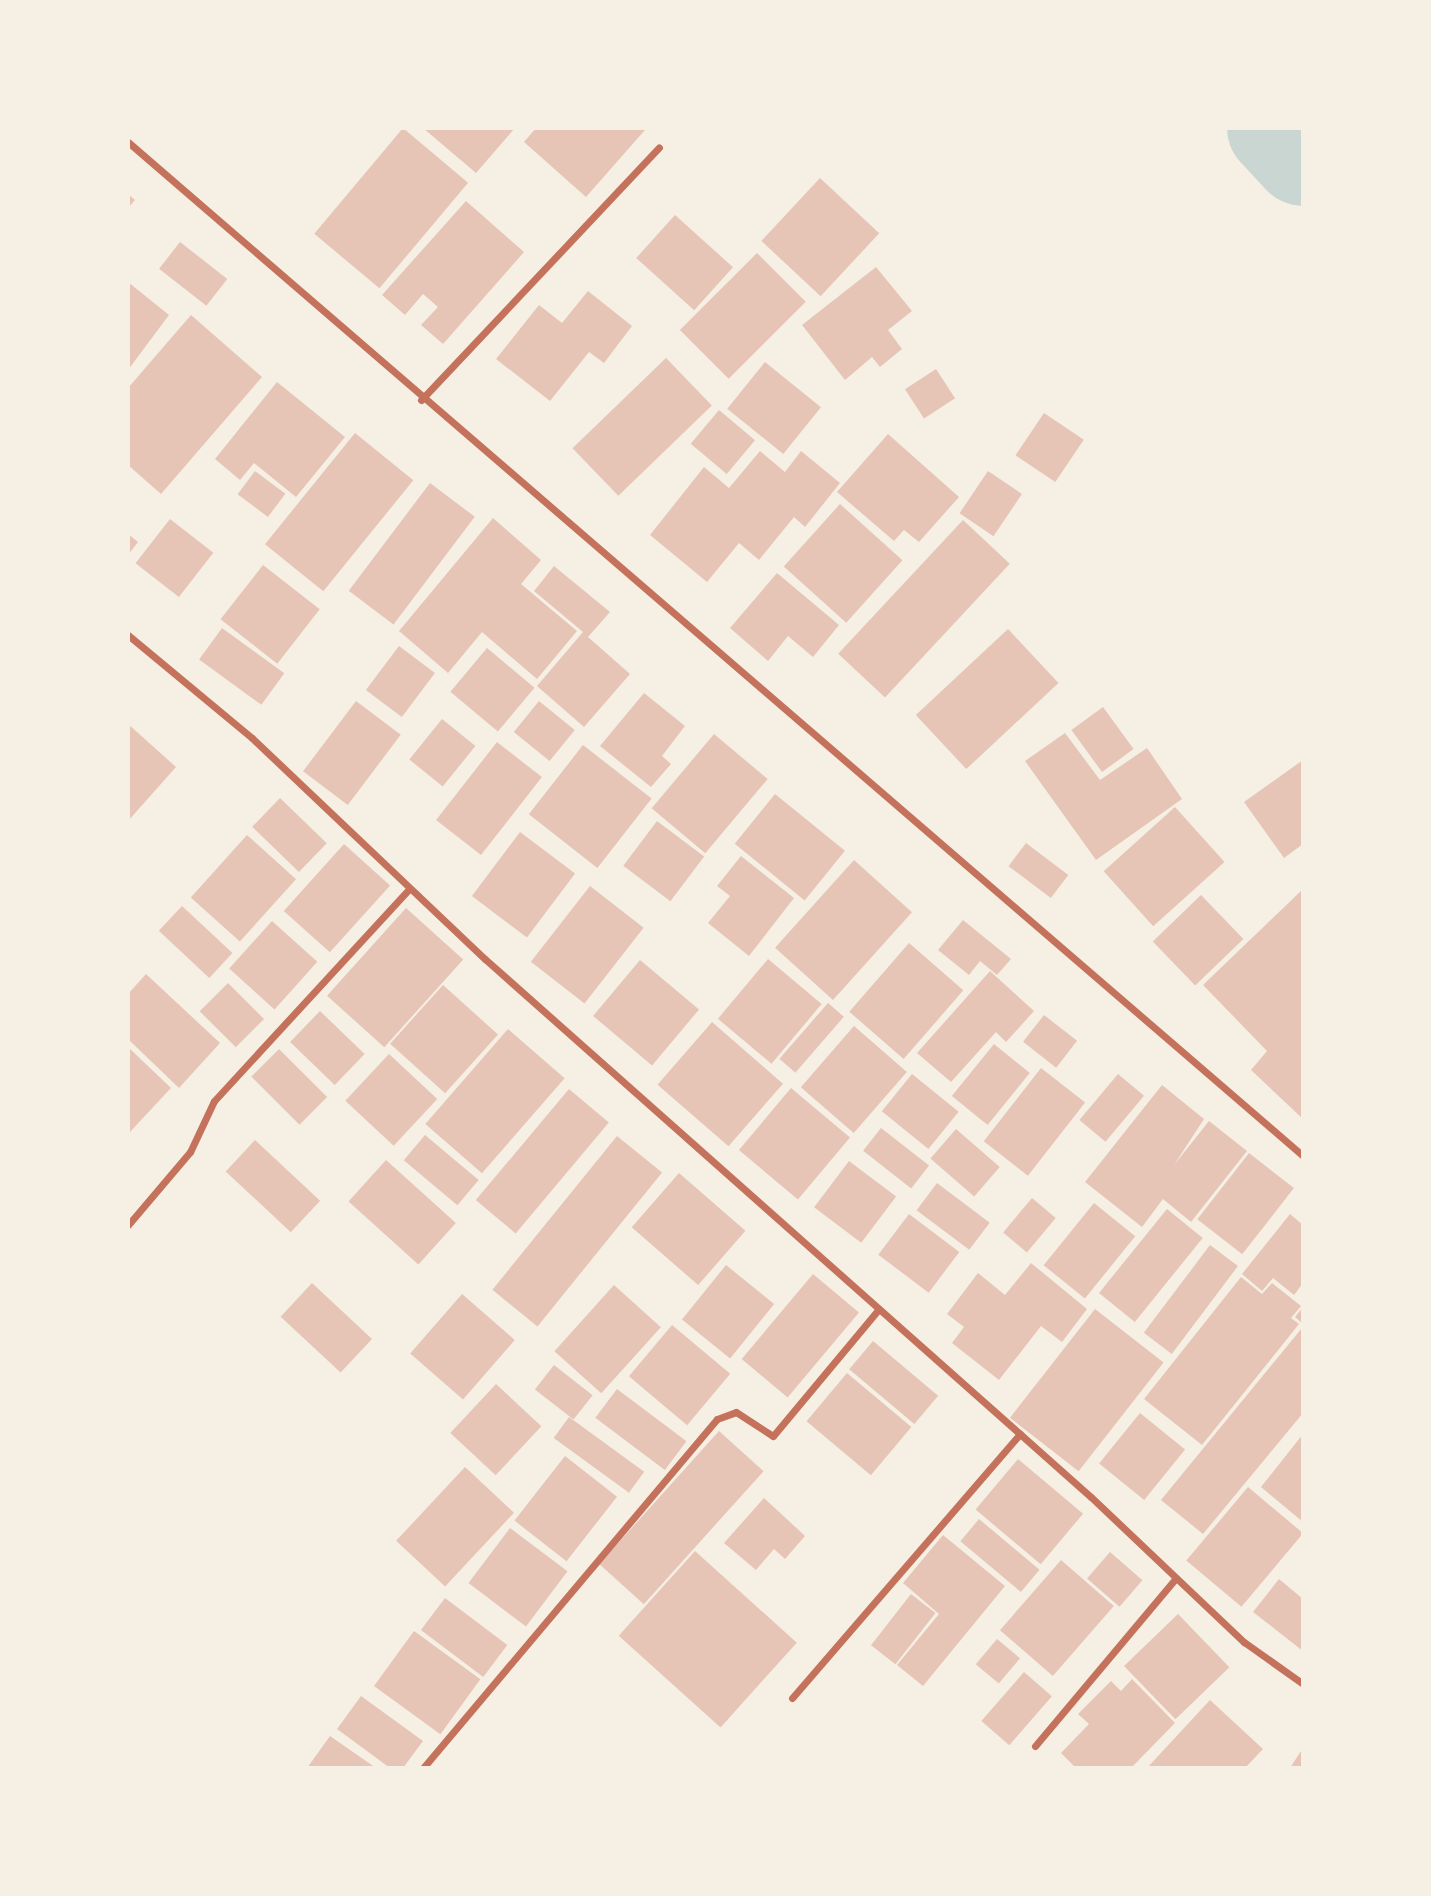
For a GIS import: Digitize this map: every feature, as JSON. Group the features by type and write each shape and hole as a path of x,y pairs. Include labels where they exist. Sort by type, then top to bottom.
{"street":[{"path":"128,142 421,400 1303,1156"},
{"path":"421,400 659,147"},
{"path":"128,635 252,738 410,888 1020,1434 1244,1642 1303,1684"},
{"path":"128,1225 190,1152 214,1101 410,888"},
{"path":"423,1768 717,1419 736,1412 773,1436 879,1309"},
{"path":"792,1698 1020,1434"},
{"path":"1035,1746 1175,1579"}],"building":[{"path":"403,128 468,183 379,288 314,234"},
{"path":"423,128 515,128 476,173"},
{"path":"536,128 645,130 586,197 524,142"},
{"path":"820,178 879,233 821,296 761,241"},
{"path":"128,194 135,200 128,208"},
{"path":"466,201 524,252 443,344 421,325 438,307 423,294 405,315 382,295"},
{"path":"675,215 733,267 694,310 636,258"},
{"path":"180,242 227,279 206,306 159,269"},
{"path":"757,253 806,302 729,379 680,330"},
{"path":"876,267 912,311 888,330 902,349 880,367 872,357 845,380 802,325"},
{"path":"128,282 169,315 128,370"},
{"path":"588,291 632,326 604,363 589,352 550,401 496,359 539,305 562,323"},
{"path":"191,315 262,377 161,494 128,465 128,388"},
{"path":"666,358 712,405 618,496 572,448"},
{"path":"765,362 821,407 783,454 727,409"},
{"path":"936,369 955,398 924,419 905,389"},
{"path":"277,382 345,437 296,497 254,463 240,480 215,459"},
{"path":"719,410 755,440 727,474 691,444"},
{"path":"1044,413 1084,440 1055,482 1015,455"},
{"path":"355,433 413,480 323,591 265,544"},
{"path":"888,434 959,497 919,542 904,530 894,541 837,492"},
{"path":"760,451 785,472 801,451 840,483 805,527 794,517 759,560 739,543 707,582 650,535 704,467 729,488"},
{"path":"255,471 285,494 268,517 238,494"},
{"path":"988,471 1022,494 993,536 959,513"},
{"path":"430,483 475,517 393,625 349,591"},
{"path":"840,504 902,560 846,623 784,566"},
{"path":"493,518 541,560 521,584 577,631 537,679 482,632 448,673 399,631"},
{"path":"170,519 213,553 179,597 136,563"},
{"path":"963,520 1010,564 885,697 838,654"},
{"path":"128,534 138,542 128,555"},
{"path":"263,565 320,609 277,664 221,619"},
{"path":"554,566 610,612 588,637 630,674 584,727 537,686 583,632 534,591"},
{"path":"777,573 839,625 813,657 788,636 768,661 730,628"},
{"path":"222,628 284,673 261,705 199,660"},
{"path":"1008,629 1058,683 966,769 916,715"},
{"path":"399,646 435,673 402,717 366,690"},
{"path":"487,648 534,688 498,732 450,692"},
{"path":"644,693 685,726 662,756 671,764 651,787 600,746"},
{"path":"356,701 401,735 348,805 303,771"},
{"path":"539,701 575,730 550,761 514,732"},
{"path":"1103,707 1134,749 1102,772 1071,730"},
{"path":"442,719 475,746 443,786 409,759"},
{"path":"128,724 176,767 128,821"},
{"path":"1065,733 1100,780 1147,748 1182,799 1096,860 1025,761"},
{"path":"714,734 768,779 705,853 652,808"},
{"path":"497,742 542,777 481,855 436,820"},
{"path":"583,745 652,799 597,868 529,814"},
{"path":"1303,760 1303,844 1284,858 1244,802"},
{"path":"775,794 845,851 805,900 735,844"},
{"path":"280,798 327,843 299,872 252,827"},
{"path":"1175,807 1225,862 1153,926 1104,871"},
{"path":"657,821 704,857 670,901 623,866"},
{"path":"520,832 575,874 527,937 472,896"},
{"path":"247,835 296,879 240,942 191,897"},
{"path":"1026,843 1068,875 1051,898 1009,866"},
{"path":"344,844 390,885 330,952 284,911"},
{"path":"741,856 794,898 749,956 708,923 730,896 717,886"},
{"path":"854,860 912,912 833,1000 775,948"},
{"path":"590,886 644,928 584,1004 531,962"},
{"path":"1303,889 1303,1119 1251,1070 1267,1051 1203,985"},
{"path":"1201,895 1243,939 1195,985 1153,942"},
{"path":"182,906 232,953 209,978 159,931"},
{"path":"406,908 463,960 384,1047 327,996"},
{"path":"963,920 1011,959 997,975 980,961 969,975 938,950"},
{"path":"272,921 317,962 275,1009 229,969"},
{"path":"909,943 963,990 904,1059 849,1012"},
{"path":"768,959 822,1004 771,1064 718,1019"},
{"path":"640,960 699,1009 652,1065 593,1016"},
{"path":"990,971 1034,1011 1006,1042 996,1032 951,1082 917,1053"},
{"path":"146,974 220,1043 179,1088 128,1039 128,994"},
{"path":"228,983 264,1019 236,1047 200,1011"},
{"path":"443,985 498,1035 445,1093 390,1044"},
{"path":"828,1003 844,1017 795,1073 779,1059"},
{"path":"320,1011 365,1054 335,1085 290,1042"},
{"path":"1044,1015 1077,1041 1056,1068 1023,1042"},
{"path":"712,1022 783,1084 728,1146 658,1085"},
{"path":"854,1026 907,1072 854,1133 801,1087"},
{"path":"508,1029 565,1078 482,1173 425,1124"},
{"path":"994,1044 1030,1073 988,1125 952,1096"},
{"path":"128,1047 171,1088 128,1134"},
{"path":"279,1049 327,1097 300,1125 251,1077"},
{"path":"389,1054 437,1099 394,1146 345,1101"},
{"path":"1041,1068 1085,1102 1028,1176 984,1141"},
{"path":"912,1074 959,1112 928,1149 882,1111"},
{"path":"1118,1074 1144,1096 1105,1142 1079,1120"},
{"path":"1162,1085 1204,1119 1174,1165 1209,1121 1247,1151 1191,1222 1163,1199 1142,1227 1085,1182"},
{"path":"791,1088 850,1137 798,1200 739,1150"},
{"path":"569,1089 609,1122 516,1234 476,1200"},
{"path":"881,1128 929,1166 911,1188 863,1151"},
{"path":"956,1129 1000,1167 974,1196 930,1158"},
{"path":"425,1135 479,1180 457,1205 404,1160"},
{"path":"617,1136 662,1173 537,1326 492,1290"},
{"path":"255,1140 320,1201 291,1232 226,1171"},
{"path":"1249,1153 1294,1188 1242,1254 1197,1219"},
{"path":"386,1160 456,1223 418,1265 349,1202"},
{"path":"849,1161 896,1197 861,1243 814,1207"},
{"path":"679,1173 745,1231 698,1285 632,1227"},
{"path":"937,1183 990,1223 969,1250 917,1210"},
{"path":"1032,1198 1056,1218 1027,1252 1003,1232"},
{"path":"1094,1203 1135,1236 1085,1299 1044,1265"},
{"path":"1167,1209 1203,1238 1135,1322 1099,1293"},
{"path":"909,1214 959,1252 929,1293 878,1255"},
{"path":"1290,1214 1303,1225 1303,1283 1294,1295 1273,1278 1262,1291 1242,1274"},
{"path":"1210,1245 1238,1266 1172,1354 1144,1333"},
{"path":"1031,1263 1087,1309 1062,1342 1041,1326 999,1380 952,1343 964,1327 947,1314 978,1273 1005,1295"},
{"path":"726,1265 774,1304 730,1358 682,1319"},
{"path":"813,1274 859,1313 788,1398 742,1359"},
{"path":"1241,1277 1262,1294 1272,1283 1301,1306 1291,1318 1299,1324 1202,1445 1144,1399"},
{"path":"312,1283 372,1339 341,1373 281,1317"},
{"path":"614,1285 661,1327 601,1393 554,1351"},
{"path":"462,1294 515,1340 463,1400 410,1354"},
{"path":"1303,1307 1303,1324 1295,1317"},
{"path":"1095,1309 1164,1363 1079,1471 1010,1418"},
{"path":"672,1325 730,1374 687,1425 629,1376"},
{"path":"1302,1328 1303,1413 1203,1534 1161,1500"},
{"path":"873,1341 938,1396 914,1424 849,1369"},
{"path":"554,1365 593,1395 574,1420 535,1389"},
{"path":"847,1373 911,1427 871,1475 807,1421"},
{"path":"496,1384 541,1426 496,1475 450,1433"},
{"path":"617,1389 686,1441 665,1470 595,1418"},
{"path":"1140,1413 1185,1450 1144,1500 1099,1464"},
{"path":"569,1417 644,1472 629,1493 554,1438"},
{"path":"719,1431 764,1471 644,1604 599,1564"},
{"path":"1303,1434 1303,1522 1261,1487"},
{"path":"565,1456 617,1497 567,1561 515,1521"},
{"path":"1018,1459 1083,1514 1041,1564 976,1510"},
{"path":"465,1467 514,1513 445,1587 396,1541"},
{"path":"1248,1487 1303,1533 1241,1607 1186,1561"},
{"path":"764,1498 805,1536 785,1559 774,1549 756,1570 724,1543"},
{"path":"979,1519 1040,1570 1021,1592 960,1541"},
{"path":"510,1528 568,1571 526,1626 468,1583"},
{"path":"943,1535 1005,1586 923,1686 897,1665 939,1614 903,1583"},
{"path":"695,1551 797,1643 721,1727 619,1636"},
{"path":"1110,1552 1142,1580 1119,1607 1087,1578"},
{"path":"1061,1560 1114,1606 1053,1676 1000,1630"},
{"path":"1279,1579 1303,1599 1303,1651 1253,1612"},
{"path":"911,1594 935,1613 895,1664 871,1645"},
{"path":"445,1598 507,1645 483,1677 421,1630"},
{"path":"1178,1614 1229,1667 1175,1719 1124,1666"},
{"path":"414,1631 480,1679 440,1734 374,1686"},
{"path":"997,1639 1020,1658 999,1684 976,1664"},
{"path":"1024,1672 1052,1696 1009,1745 981,1721"},
{"path":"1132,1679 1175,1723 1131,1768 1076,1768 1061,1753 1089,1724 1078,1714 1111,1681 1121,1691"},
{"path":"361,1696 423,1741 403,1768 390,1768 337,1729"},
{"path":"1210,1700 1263,1749 1245,1768 1147,1768"},
{"path":"330,1736 376,1768 307,1768"},
{"path":"1303,1748 1303,1768 1290,1768"}],"waterway":[{"path":"1277,128 1303,156"}]}
